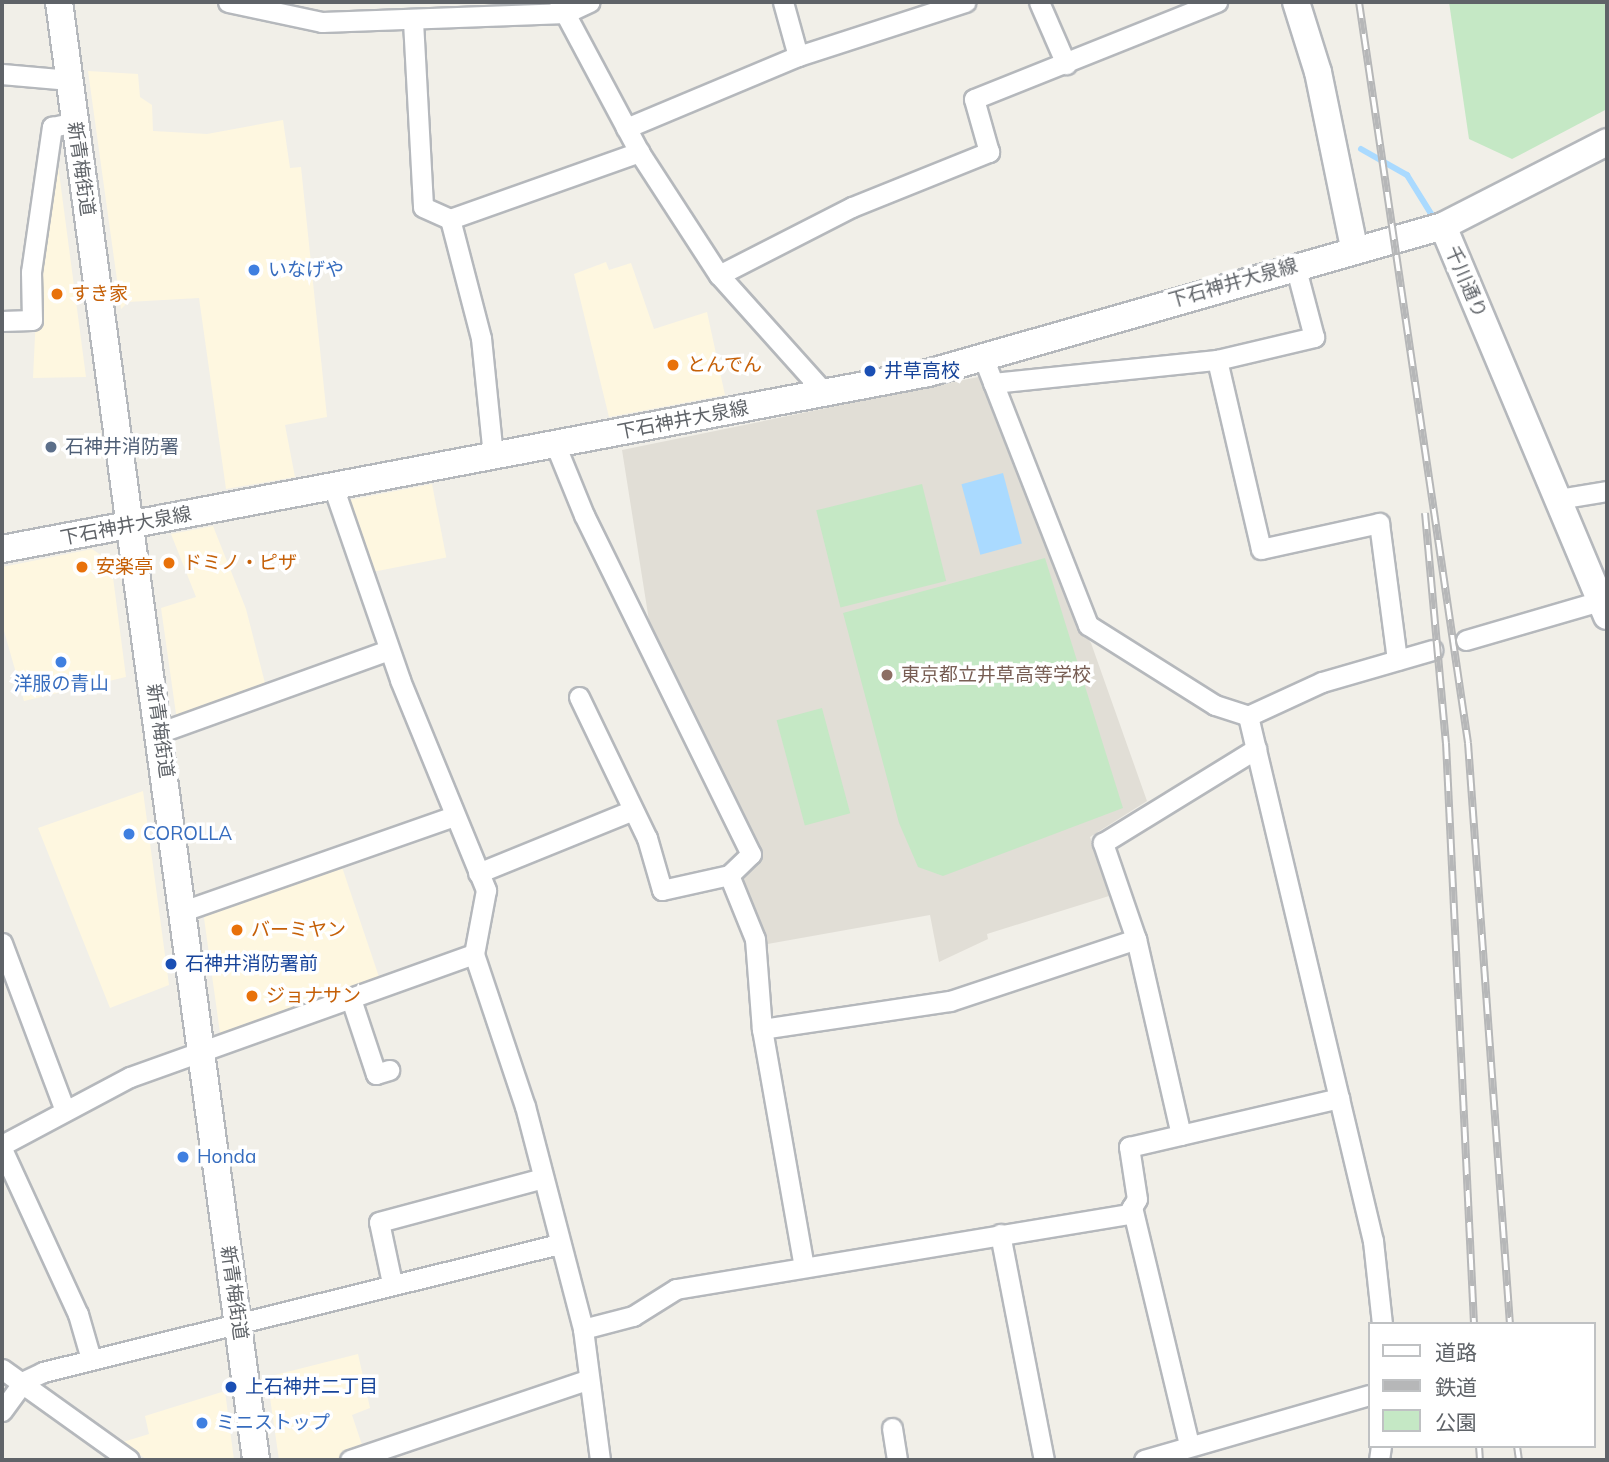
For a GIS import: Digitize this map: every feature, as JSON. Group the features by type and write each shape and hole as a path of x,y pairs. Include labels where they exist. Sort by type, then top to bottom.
{"main road":[{"path":"1296,2 1318,72 1354,247"},
{"name":"新青梅街道","path":"62,3 69,80 161,732 256,1460"},
{"path":"1443,226 1607,142"},
{"name":"千川通り","path":"1354,247 1443,226 1605,605"},
{"name":"下石神井大泉線","path":"2,549 825,393 983,357 1354,247"}],"street":[{"path":"228,2 322,22 413,22 590,2"},
{"path":"783,2 797,56"},
{"path":"626,128 797,56 965,2"},
{"path":"1039,2 1066,64"},
{"path":"719,275 852,207 989,152 974,99 1217,2"},
{"path":"563,7 639,152 719,275 825,393"},
{"path":"413,22 423,208 450,219 639,152"},
{"path":"2,74 69,80"},
{"path":"2,321 32,320 32,272 52,127 75,122"},
{"path":"450,219 481,338 493,457"},
{"path":"993,383 1217,360 1314,338 1295,265"},
{"path":"983,357 1088,625 1193,692 1248,716 1322,682 1432,650"},
{"path":"1217,360 1261,549 1379,523 1397,660"},
{"path":"555,444 584,514 751,854 729,875 662,890 633,810 579,697"},
{"path":"333,486 389,650 486,890 474,954 543,1178 583,1329 600,1460"},
{"path":"1558,499 1607,491"},
{"path":"1466,640 1605,605"},
{"path":"161,732 389,650"},
{"path":"1248,716 1373,1241 1381,1322"},
{"path":"1181,1135 1136,939 1103,843 1256,749"},
{"path":"478,873 633,810"},
{"path":"183,911 455,816"},
{"path":"729,875 754,939 762,1029 804,1266"},
{"path":"762,1029 950,1001 1136,939"},
{"path":"2,943 65,1111"},
{"path":"91,1359 78,1314 2,1147 130,1077 474,954"},
{"path":"351,999 376,1074 389,1070"},
{"path":"583,1329 633,1316 676,1289 1128,1214 1137,1199 1129,1147 1339,1098"},
{"path":"392,1283 379,1222 543,1178"},
{"path":"1132,1207 1189,1445"},
{"path":"1000,1234 1044,1460"},
{"path":"2,1410 24,1381 91,1359 559,1244"},
{"path":"2,1369 24,1381 129,1460"},
{"path":"350,1460 589,1378"},
{"path":"1144,1460 1368,1395"},
{"path":"892,1428 897,1460"}],"shaded area":[{"path":"88,71 138,74 140,97 152,105 153,131 207,134 283,120 290,168 301,167 327,417 285,425 295,477 226,489 199,298 128,302 121,309"},
{"path":"55,142 86,377 33,378 38,273"},
{"path":"606,262 609,270 631,263 654,329 707,312 725,395 609,417 574,274"},
{"name":"東京都立井草高等学校","path":"983,376 1081,630 1091,643 1147,801 1090,837 1109,896 987,934 988,939 939,962 930,915 762,945 736,874 756,857 650,627 622,450"},
{"path":"432,484 446,558 361,574 347,501"},
{"path":"213,526 246,609 266,687 177,721 161,608 196,597 171,534"},
{"path":"92,549 111,562 126,677 24,701 2,624 2,567"},
{"path":"143,791 169,985 110,1008 38,828"},
{"path":"341,864 380,980 220,1033 204,918 209,911"},
{"path":"358,1354 370,1408 352,1415 364,1451 337,1460 279,1460 267,1377"},
{"path":"225,1391 234,1460 147,1460 123,1442 149,1434 145,1416"}],"green space":[{"path":"1449,2 1607,2 1607,109 1512,159 1469,139"},
{"path":"922,484 946,581 840,607 816,510"},
{"path":"1045,558 1123,808 943,876 918,867 899,823 843,613"},
{"path":"822,708 850,813 805,825 777,720"}],"water":[{"path":"1003,473 1022,544 980,555 961,484"}],"waterway":[{"path":"1361,149 1407,175 1433,217"}],"railway":[{"path":"1359,2 1468,743 1510,1322"},
{"path":"1425,513 1446,743 1474,1322"},
{"path":"1479,1448 1480,1460"},
{"path":"1517,1448 1519,1460"}],"place":[{"name":"いなげや","path":"254,270"},
{"name":"すき家","path":"57,294"},
{"name":"とんでん","path":"673,365"},
{"name":"井草高校","path":"870,371"},
{"name":"石神井消防署","path":"51,447"},
{"name":"ドミノ・ピザ","path":"169,563"},
{"name":"安楽亭","path":"82,567"},
{"name":"洋服の青山","path":"61,662"},
{"name":"東京都立井草高等学校","path":"887,675"},
{"name":"COROLLA","path":"129,834"},
{"name":"バーミヤン","path":"237,930"},
{"name":"石神井消防署前","path":"171,964"},
{"name":"ジョナサン","path":"252,996"},
{"name":"Honda","path":"183,1157"},
{"name":"上石神井二丁目","path":"231,1387"},
{"name":"ミニストップ","path":"202,1423"}]}
